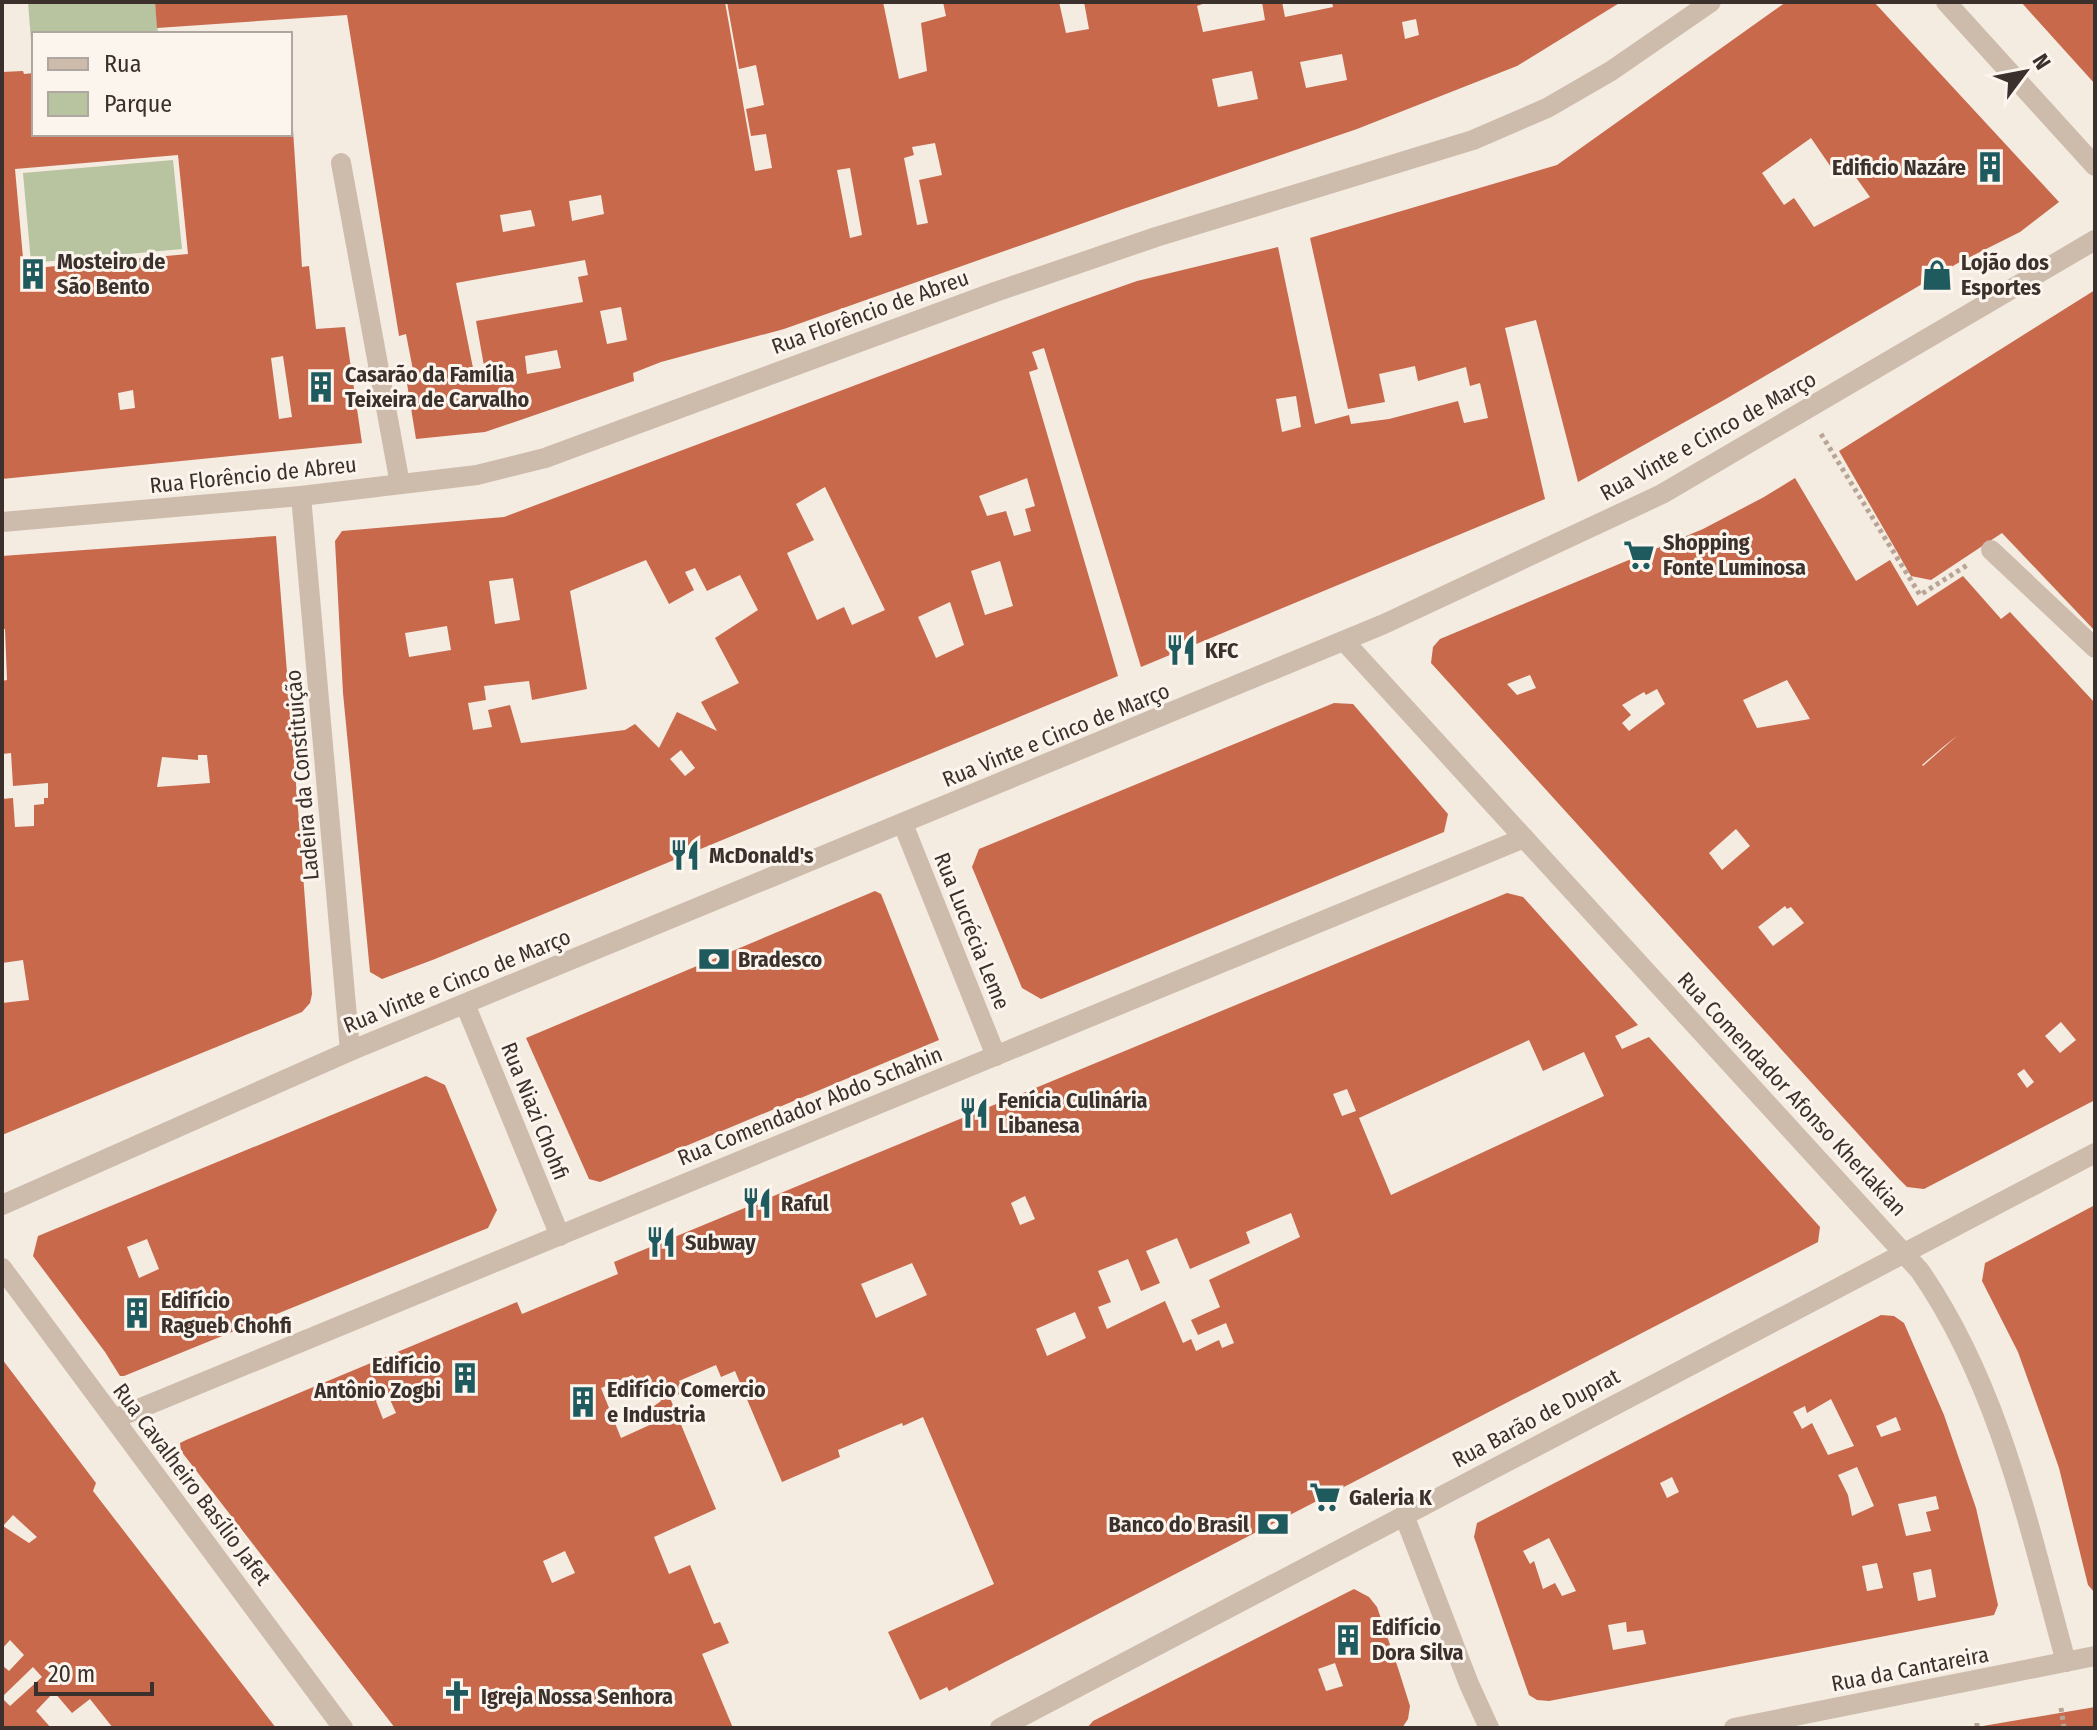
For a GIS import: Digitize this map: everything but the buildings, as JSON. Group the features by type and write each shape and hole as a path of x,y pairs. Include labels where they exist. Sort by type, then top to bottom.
{"street":[{"name":"Rua Florêncio de Abreu","path":"2,522 301,496 477,475 545,458 995,292 1156,237 1473,140 1547,108 1611,71 1711,2"},
{"path":"1946,2 2095,166"},
{"path":"341,163 400,484"},
{"name":"Rua Vinte e Cinco de Março","path":"2,1205 350,1051 1344,641 1662,494 2095,240"},
{"name":"Ladeira da Constituição","path":"301,496 350,1051"},
{"path":"1991,550 2095,648"},
{"name":"Rua Comendador Afonso Kherlakian","path":"1344,641 1904,1252 1943,1304 1985,1389 2066,1662"},
{"name":"Rua Lucrécia Leme","path":"903,824 996,1056"},
{"name":"Rua Comendador Abdo Schahin","path":"114,1419 1524,838"},
{"name":"Rua Niazi Chohfi","path":"465,1004 560,1236"},
{"name":"Rua Barão de Duprat","path":"1005,1727 2095,1153"},
{"name":"Rua Cavalheiro Basílio Jafet","path":"2,1268 343,1728"},
{"path":"1404,1515 1489,1728"},
{"name":"Rua da Cantareira","path":"1734,1728 2095,1656"}],"path":[{"path":"1806,410 1920,595 1991,550"},
{"path":"2061,1708 2064,1728"}],"green space":[{"path":"28,2 155,2 158,32 32,32 31,40"},
{"path":"173,160 182,249 31,263 23,173"}],"place":[{"name":"Edificio Nazáre","path":"1990,167"},
{"name":"Mosteiro de São Bento","path":"33,274"},
{"name":"Lojão dos Esportes","path":"1937,275"},
{"name":"Casarão da Família Teixeira de Carvalho","path":"321,387"},
{"name":"Shopping Fonte Luminosa","path":"1639,555"},
{"name":"KFC","path":"1181,650"},
{"name":"McDonald's","path":"685,855"},
{"name":"Bradesco","path":"714,959"},
{"name":"Fenícia Culinária Libanesa","path":"974,1113"},
{"name":"Raful","path":"757,1203"},
{"name":"Subway","path":"661,1242"},
{"name":"Edifício Ragueb Chohfi","path":"137,1313"},
{"name":"Edifício Antônio Zogbi","path":"465,1378"},
{"name":"Edifício Comercio e Industria","path":"583,1402"},
{"name":"Galeria K","path":"1325,1497"},
{"name":"Banco do Brasil","path":"1273,1524"},
{"name":"Edifício Dora Silva","path":"1348,1640"},
{"name":"Igreja Nossa Senhora","path":"457,1696"}]}
